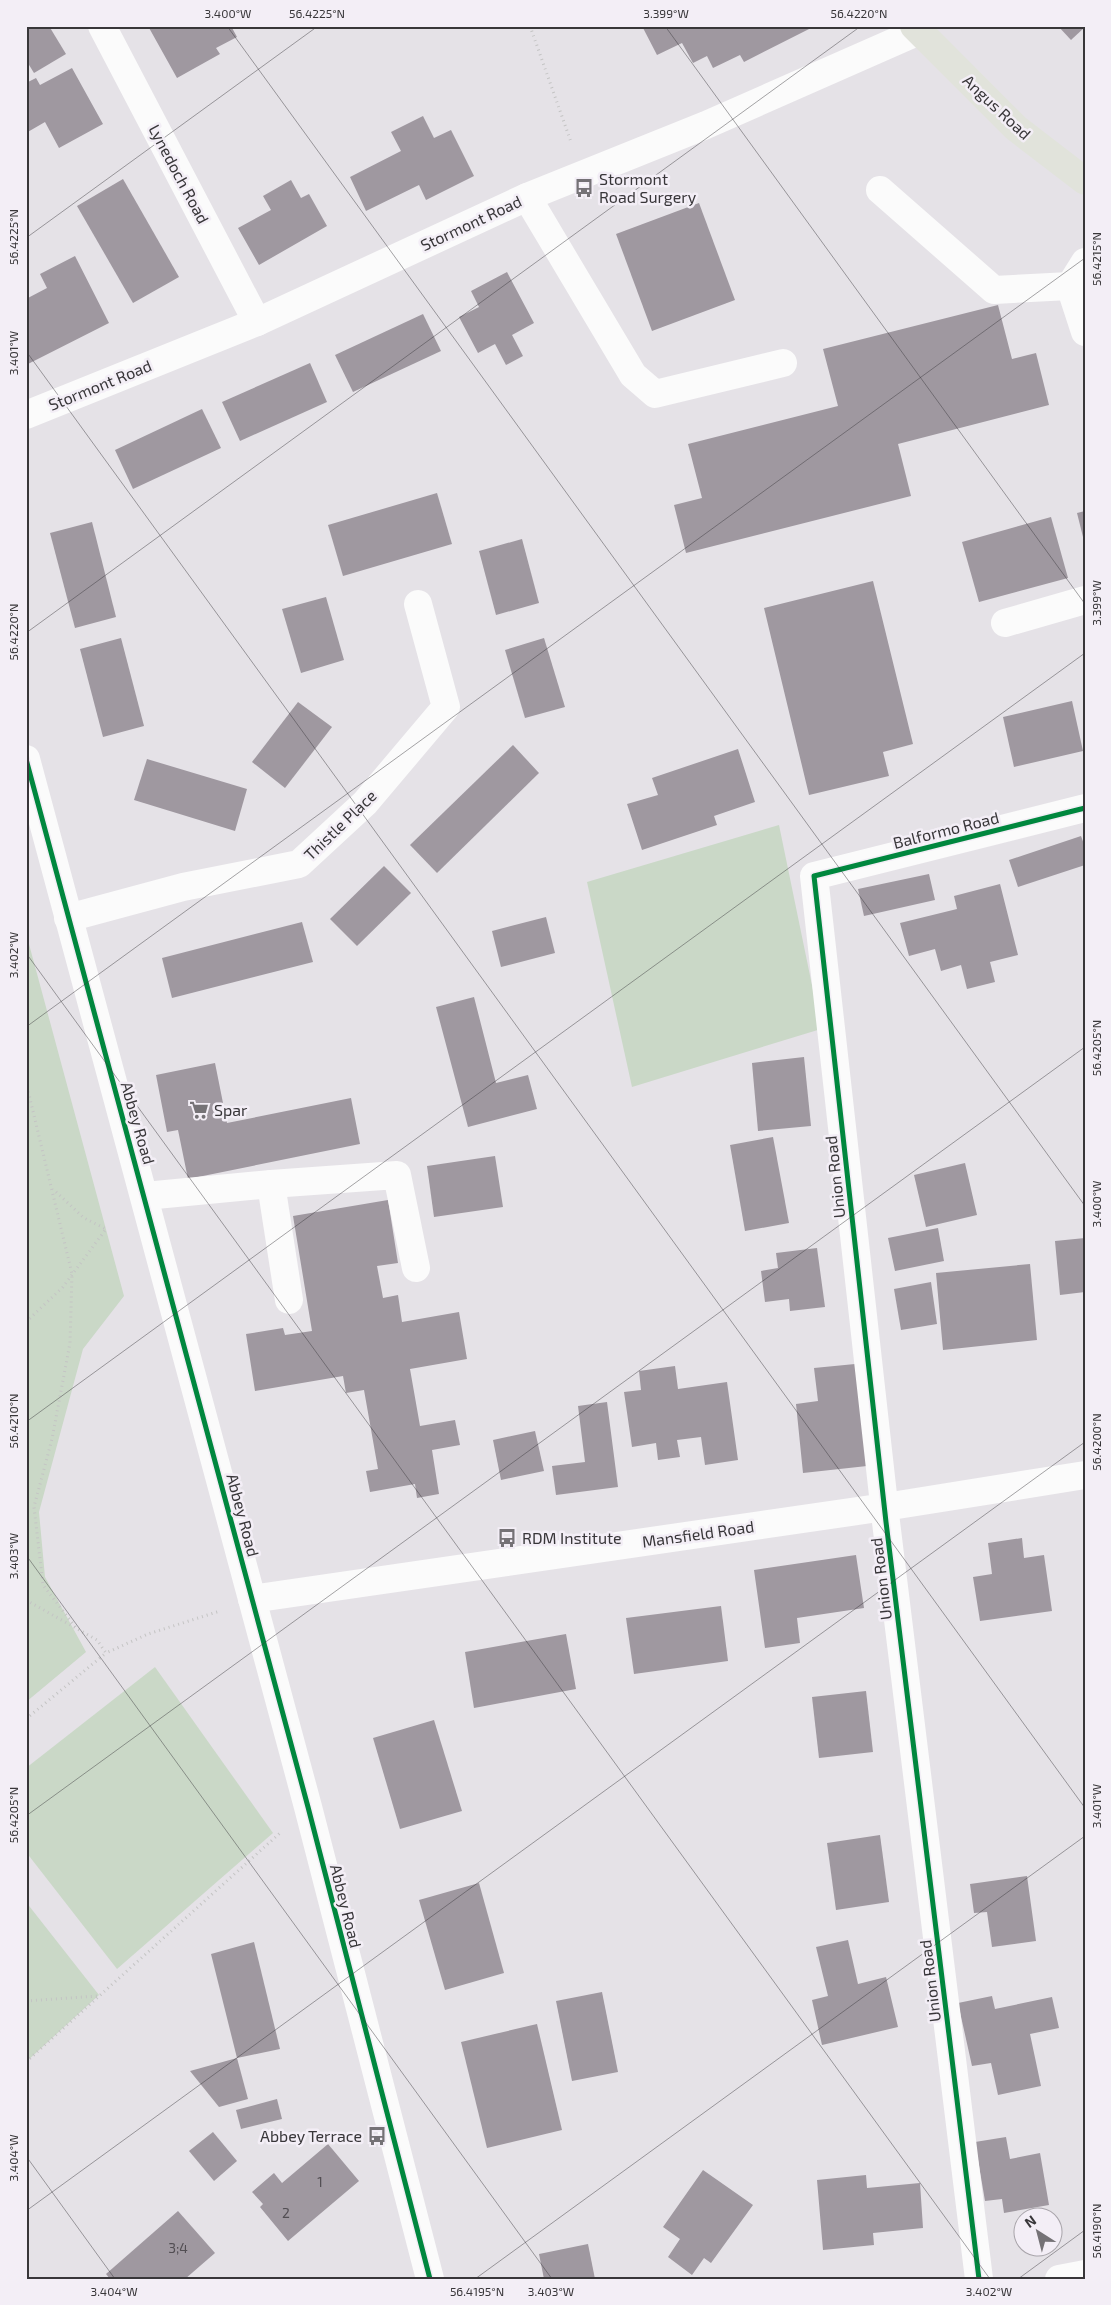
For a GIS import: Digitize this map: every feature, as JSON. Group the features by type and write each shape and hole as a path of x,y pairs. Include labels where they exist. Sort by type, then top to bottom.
{"main road":[{"name":"Angus Road","path":"915,29 1016,128 1085,181"}],"street":[{"name":"Lynedoch Road","path":"102,26 257,322"},
{"name":"Stormont Road","path":"26,415 257,322 527,197 706,125 915,29"},
{"path":"880,190 994,290 1070,286"},
{"path":"527,197 633,375 655,394 783,363"},
{"path":"1070,286 1085,262"},
{"path":"1070,286 1085,332"},
{"path":"1005,623 1085,600"},
{"name":"Thistle Place","path":"68,918 183,887 300,864 365,803 446,707 418,604"},
{"name":"Abbey Road","path":"26,758 308,1807 430,2279"},
{"name":"Balformo Road","path":"814,876 1085,808"},
{"name":"Union Road","path":"814,876 885,1507 979,2279"},
{"path":"145,1196 397,1175 416,1268"},
{"path":"271,1184 289,1300"},
{"name":"Mansfield Road","path":"252,1599 885,1507 1085,1475"},
{"path":"1060,2279 1085,2274"}],"path":[{"path":"530,26 583,176"},
{"path":"26,1082 72,1274 70,1343 52,1439 34,1507 43,1585 77,1629"},
{"path":"26,1322 63,1287 106,1229 84,1218 52,1188"},
{"path":"26,1719 106,1653 148,1634 177,1626 252,1599"},
{"path":"26,1600 96,1640 106,1653"},
{"path":"26,2062 308,1807"},
{"path":"26,2001 99,1996"}],"green space":[{"path":"779,825 821,1029 632,1087 587,882"},
{"path":"26,933 124,1296 83,1349 39,1512 45,1577 86,1652 26,1702"},
{"path":"155,1667 273,1833 117,1969 26,1852 26,1768"},
{"path":"26,1902 99,1995 26,2062"}],"building":[{"path":"26,26 49,26 66,54 34,73 26,60"},
{"path":"148,26 231,26 237,37 216,48 220,54 177,78"},
{"path":"642,26 815,26 744,62 740,55 713,68 707,56 693,63 682,43 657,55"},
{"path":"1058,26 1085,26 1085,27 1071,40"},
{"path":"72,68 103,124 59,148 45,122 26,133 26,83 36,78 40,85"},
{"path":"423,116 434,138 451,130 474,176 426,200 419,185 366,211 350,177 401,151 391,132"},
{"path":"123,179 179,277 133,303 77,206"},
{"path":"291,180 301,198 309,194 327,226 259,265 238,228 271,210 263,196"},
{"path":"699,203 735,300 652,331 616,234"},
{"path":"75,256 109,323 26,365 26,299 47,288 40,274"},
{"path":"507,272 534,323 512,335 523,356 506,365 495,344 478,353 459,317 479,307 471,291"},
{"path":"998,305 1012,359 1036,353 1049,405 898,444 911,496 686,553 674,505 702,498 688,444 838,406 823,349"},
{"path":"423,314 441,351 353,392 335,355"},
{"path":"310,363 327,402 240,441 222,402"},
{"path":"202,409 221,448 133,489 115,450"},
{"path":"437,493 452,544 343,576 328,525"},
{"path":"1085,511 1085,541 1084,541 1077,513"},
{"path":"1051,517 1068,578 979,602 962,542"},
{"path":"92,522 116,617 75,628 50,533"},
{"path":"522,539 539,603 496,615 479,551"},
{"path":"873,581 913,744 883,752 889,776 809,795 764,608"},
{"path":"326,597 344,660 301,673 282,609"},
{"path":"121,638 144,726 103,737 80,649"},
{"path":"544,638 565,707 525,718 505,650"},
{"path":"1072,701 1083,751 1014,767 1003,717"},
{"path":"298,702 332,727 285,788 252,762"},
{"path":"513,745 539,773 437,873 410,845"},
{"path":"738,749 755,802 714,816 717,825 642,850 627,804 658,795 652,778"},
{"path":"147,759 247,789 235,831 134,800"},
{"path":"1081,836 1085,847 1085,865 1018,887 1009,860"},
{"path":"384,866 411,893 357,946 330,919"},
{"path":"929,874 935,900 864,916 858,889"},
{"path":"1000,884 1018,955 990,962 995,982 967,989 961,965 941,971 935,949 909,956 900,923 957,909 954,896"},
{"path":"546,917 555,953 501,967 492,931"},
{"path":"302,922 313,962 172,998 162,958"},
{"path":"474,997 496,1083 528,1075 537,1109 468,1127 436,1007"},
{"path":"804,1057 811,1126 758,1131 752,1063"},
{"path":"215,1063 227,1123 351,1098 360,1144 188,1179 178,1130 167,1132 156,1075"},
{"path":"773,1137 789,1223 745,1231 730,1145"},
{"path":"495,1156 503,1207 434,1217 427,1166"},
{"path":"965,1163 977,1215 926,1227 914,1175"},
{"path":"388,1200 398,1263 377,1266 383,1298 398,1295 402,1322 459,1312 467,1359 410,1369 420,1426 455,1420 460,1445 432,1450 439,1494 417,1498 415,1484 370,1492 366,1471 378,1469 364,1390 346,1393 343,1376 255,1391 246,1334 283,1328 285,1335 312,1331 293,1216"},
{"path":"938,1228 944,1261 895,1271 888,1238"},
{"path":"1085,1238 1085,1292 1060,1295 1055,1241"},
{"path":"817,1248 825,1307 790,1311 789,1299 765,1302 761,1271 778,1268 776,1253"},
{"path":"1030,1264 1037,1340 943,1350 936,1273"},
{"path":"931,1282 937,1324 901,1330 894,1289"},
{"path":"855,1364 867,1466 803,1473 796,1404 818,1401 814,1368"},
{"path":"675,1366 678,1389 727,1382 738,1460 705,1465 701,1437 677,1440 680,1457 658,1460 656,1443 632,1447 624,1392 641,1390 639,1371"},
{"path":"607,1402 618,1487 556,1495 552,1466 585,1462 578,1406"},
{"path":"535,1431 544,1471 501,1480 493,1440"},
{"path":"1022,1538 1024,1558 1044,1555 1052,1611 980,1621 973,1577 992,1574 988,1543"},
{"path":"856,1555 864,1608 797,1618 800,1643 765,1648 754,1570"},
{"path":"721,1606 728,1661 634,1674 626,1618"},
{"path":"566,1634 576,1689 474,1708 465,1652"},
{"path":"866,1691 873,1752 819,1758 812,1697"},
{"path":"434,1720 462,1811 400,1829 373,1738"},
{"path":"880,1835 889,1902 836,1910 827,1843"},
{"path":"1027,1876 1036,1941 992,1947 987,1912 974,1913 970,1884"},
{"path":"479,1883 504,1973 445,1990 419,1900"},
{"path":"848,1940 858,1984 886,1977 898,2027 822,2045 812,2000 828,1996 816,1947"},
{"path":"254,1942 280,2049 237,2058 211,1954"},
{"path":"602,1992 618,2072 572,2081 556,2001"},
{"path":"992,1996 995,2009 1052,1997 1059,2028 1030,2034 1041,2086 998,2095 991,2063 972,2066 958,2003"},
{"path":"537,2024 562,2130 487,2148 461,2042"},
{"path":"237,2058 248,2099 219,2107 190,2071"},
{"path":"277,2099 282,2119 241,2129 236,2110"},
{"path":"213,2132 237,2161 214,2181 189,2151"},
{"path":"1006,2137 1010,2159 1040,2153 1049,2205 1032,2208 1014,2208 1014,2211 1004,2213 1002,2199 985,2201 975,2142"},
{"path":"328,2144 359,2181 288,2241 260,2207 263,2204 252,2192 274,2173 282,2183"},
{"path":"703,2170 753,2205 711,2263 704,2258 692,2275 668,2257 680,2239 663,2227"},
{"path":"866,2175 867,2188 920,2183 923,2228 873,2233 874,2245 823,2250 817,2180"},
{"path":"178,2211 215,2253 185,2279 110,2279 106,2274"},
{"path":"588,2244 595,2279 544,2279 539,2254"}],"cycle path":[{"path":"26,759 308,1807 430,2279"},
{"path":"979,2279 886,1522 814,876 1085,808"}],"place":[{"name":"Stormont Road Surgery","path":"584,188"},
{"name":"Spar","path":"199,1110"},
{"name":"RDM Institute","path":"507,1538"},
{"name":"Abbey Terrace","path":"377,2136"}]}
